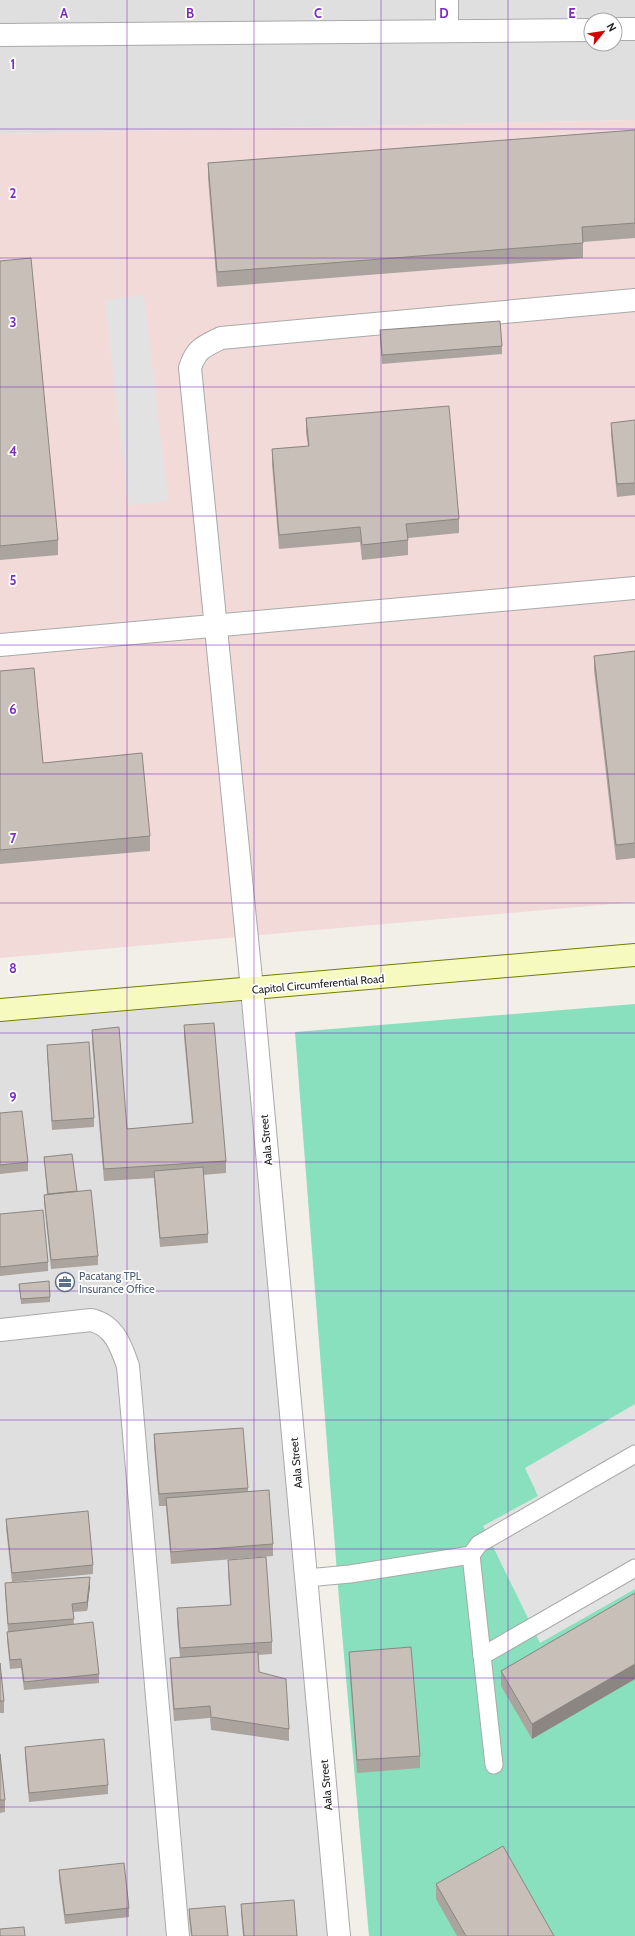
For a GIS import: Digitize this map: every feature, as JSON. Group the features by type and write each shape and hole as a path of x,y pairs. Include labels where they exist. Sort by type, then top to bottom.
{"main road":[{"name":"Capitol Circumferential Road","path":"0,1010 252,990 635,956"}],"street":[{"path":"447,0 447,31"},
{"path":"623,29 635,29"},
{"path":"0,35 583,30"},
{"name":"Aala Street","path":"339,1936 252,990 190,368 194,355 205,346 221,338 635,300"},
{"path":"0,645 635,588"},
{"path":"0,1330 92,1320 102,1322 112,1332 122,1348 128,1366 178,1936"}],"lane":[{"path":"494,1765 471,1555 479,1544 635,1454"},
{"path":"307,1578 350,1574 471,1555"},
{"path":"482,1656 635,1568"}],"shaded area":[{"path":"0,0 635,0 635,120 0,134"},
{"path":"635,120 635,902 0,958 0,134"},
{"path":"144,295 168,501 128,505 105,300"},
{"path":"257,1000 336,1936 0,1936 0,1022"},
{"path":"635,1404 635,1589 540,1643 483,1526 538,1496 525,1468"}],"green space":[{"path":"635,1004 635,1936 369,1936 339,1599 295,1032"}],"building":[{"path":"635,130 635,223 582,227 583,243 217,272 208,163"},
{"path":"31,258 58,540 0,546 0,261"},
{"path":"500,321 502,346 382,355 380,330"},
{"path":"449,406 459,519 406,524 408,540 362,545 360,527 279,535 272,449 309,446 306,418"},
{"path":"635,420 635,483 617,484 611,423"},
{"path":"635,651 635,843 616,845 594,656"},
{"path":"34,668 43,763 142,753 150,836 0,850 0,671"},
{"path":"214,1023 226,1161 104,1169 92,1030 119,1027 127,1129 193,1123 184,1025"},
{"path":"89,1042 94,1118 52,1121 47,1045"},
{"path":"22,1111 28,1162 0,1165 0,1113"},
{"path":"72,1154 77,1191 48,1194 44,1157"},
{"path":"203,1167 208,1234 160,1238 154,1171"},
{"path":"91,1190 98,1256 51,1260 44,1195"},
{"path":"43,1210 48,1262 0,1267 0,1214"},
{"path":"49,1281 50,1297 21,1299 19,1284"},
{"path":"243,1428 248,1488 159,1494 154,1434"},
{"path":"269,1490 273,1544 171,1552 166,1498"},
{"path":"88,1511 93,1565 12,1573 6,1519"},
{"path":"266,1557 272,1642 180,1648 177,1608 231,1605 228,1560"},
{"path":"90,1577 87,1602 72,1604 74,1619 8,1624 5,1583"},
{"path":"635,1593 635,1664 532,1724 501,1671"},
{"path":"93,1622 99,1674 24,1682 21,1659 10,1660 7,1632"},
{"path":"411,1647 420,1756 357,1760 349,1652"},
{"path":"258,1652 259,1672 286,1679 289,1729 211,1717 210,1706 174,1709 170,1658"},
{"path":"0,1663 4,1701 0,1701"},
{"path":"104,1739 108,1785 29,1793 25,1747"},
{"path":"0,1754 5,1800 0,1800"},
{"path":"503,1846 554,1936 466,1936 436,1884"},
{"path":"124,1863 129,1908 65,1915 59,1870"},
{"path":"294,1900 297,1936 244,1936 241,1904"},
{"path":"225,1906 228,1936 192,1936 189,1909"},
{"path":"24,1927 25,1936 0,1936 0,1929"}],"place":[{"name":"Pacatang TPL Insurance Office","path":"65,1282"}]}
